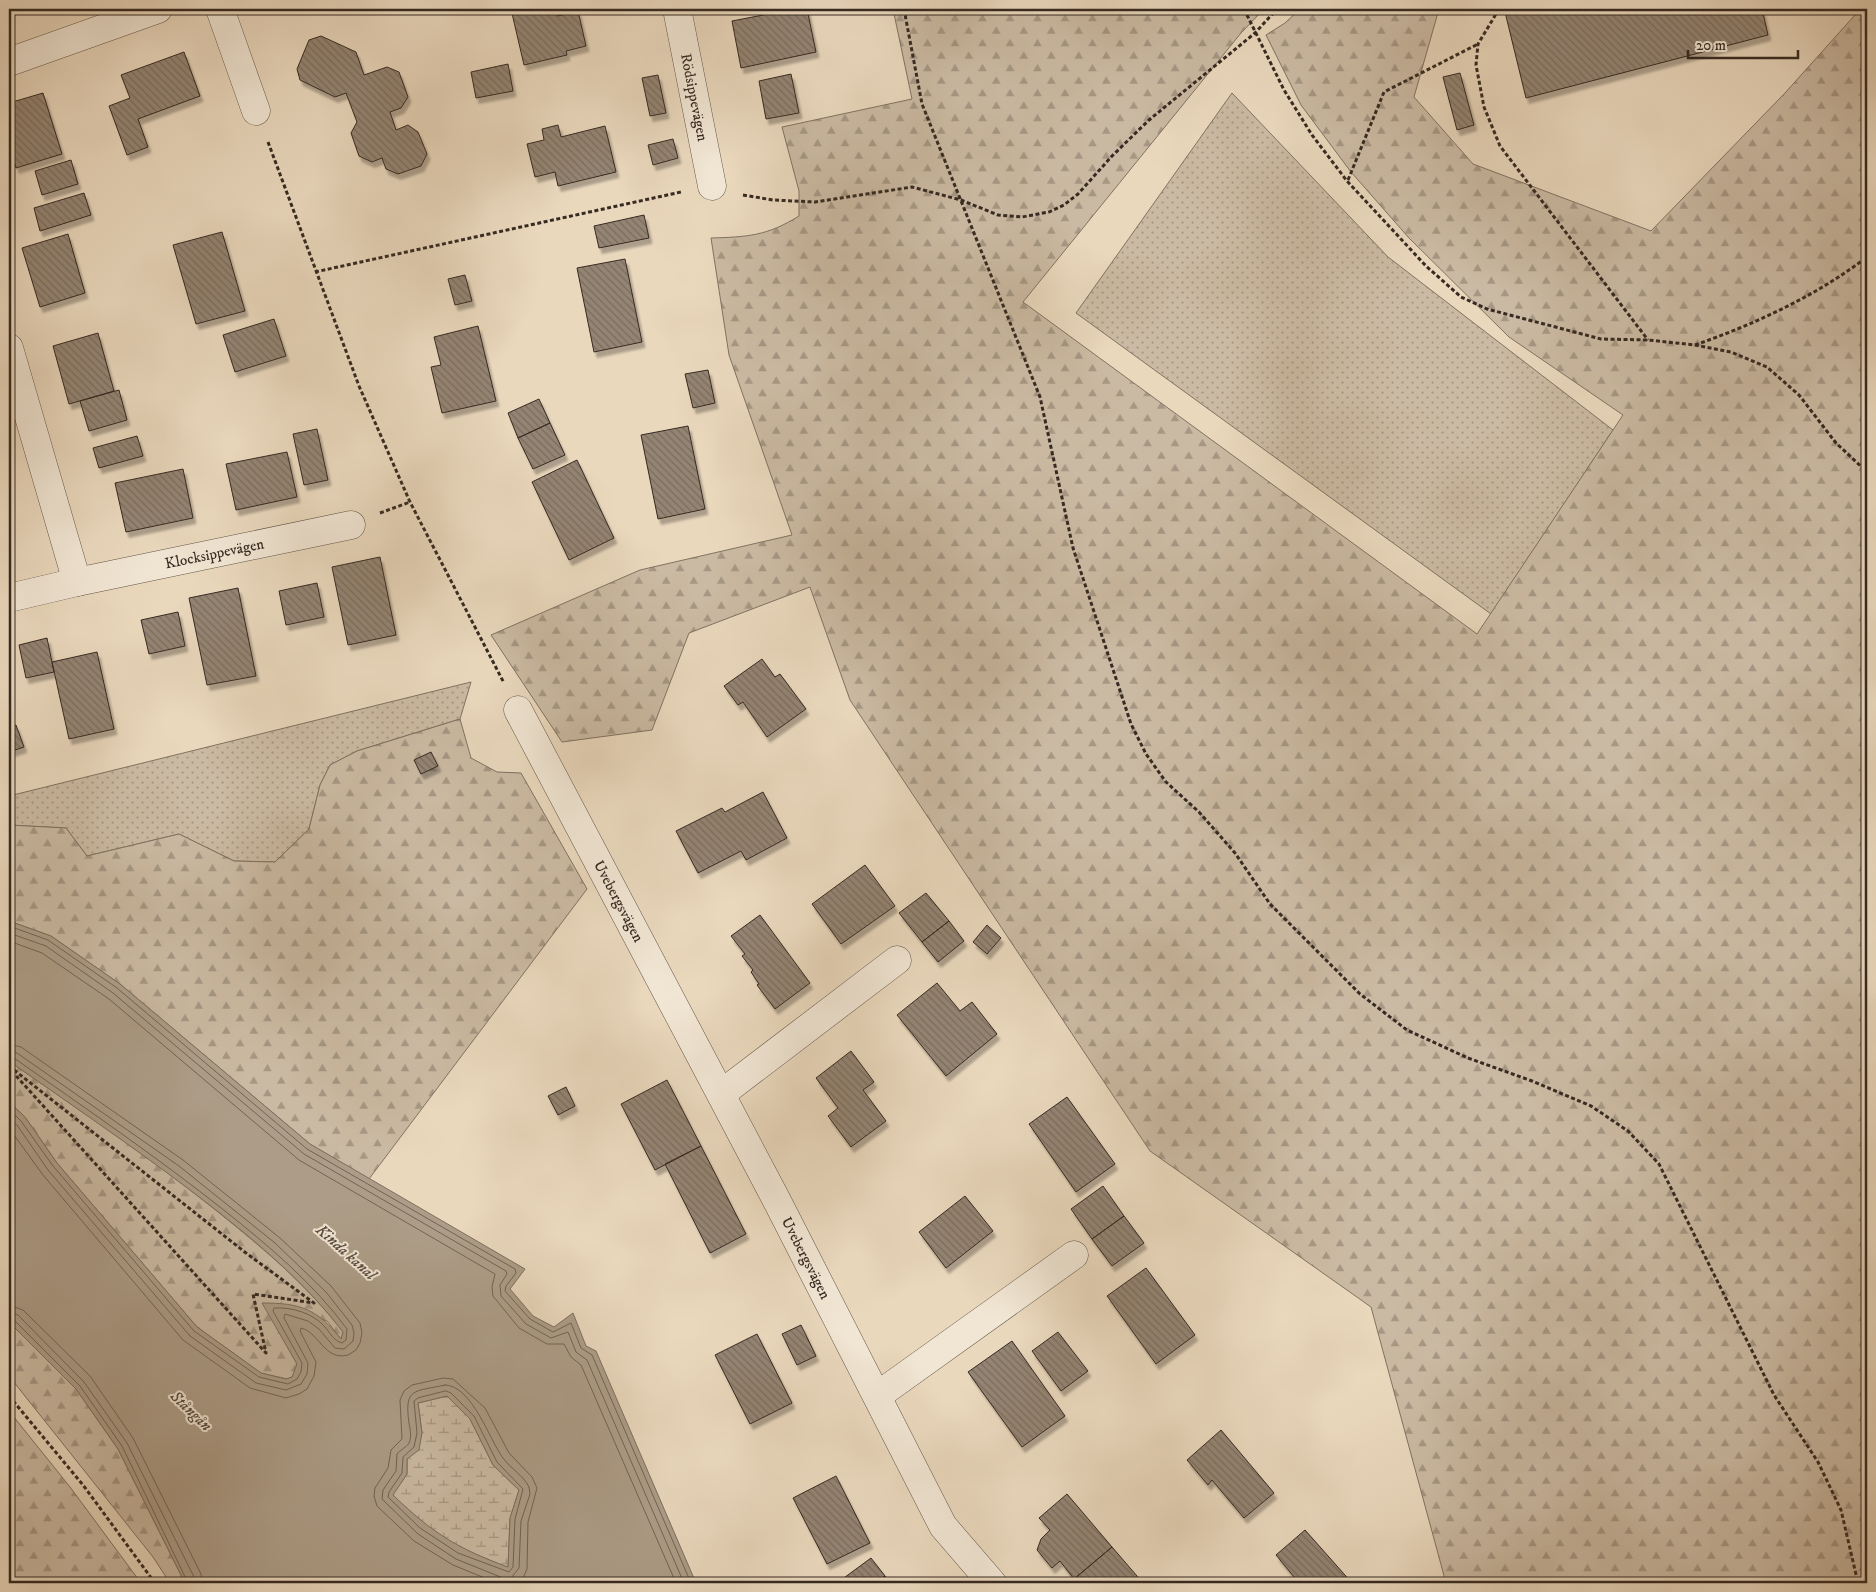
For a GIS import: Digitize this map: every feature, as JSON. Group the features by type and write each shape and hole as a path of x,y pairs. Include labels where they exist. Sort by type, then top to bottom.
{"street":[{"path":"9,62 158,9"},
{"path":"220,9 256,110"},
{"name":"Rödsippevägen","path":"677,9 712,186"},
{"path":"9,348 77,582"},
{"name":"Klocksippevägen","path":"9,598 350,525"},
{"name":"Uvebergsvägen","path":"518,710 720,1094 943,1526 992,1583"},
{"path":"720,1094 897,960"},
{"path":"877,1396 1074,1255"}],"path":[{"path":"904,9 922,104 1040,397 1073,548 1131,724 1146,754 1166,782 1199,812 1235,853 1270,904 1360,994 1407,1030 1468,1058 1532,1080 1591,1106 1628,1132 1660,1164 1774,1395 1818,1462 1837,1502 1858,1583"},
{"path":"1244,9 1255,33 1312,135 1347,181 1426,266 1461,298 1487,308 1601,339 1648,340 1695,345 1731,352 1767,367 1799,395 1836,443 1867,472"},
{"path":"315,272 712,186 748,196 815,202 912,187 960,200 998,215 1022,217 1049,212 1064,205 1078,194 1112,156 1149,120 1255,33 1277,9"},
{"path":"1499,9 1478,44 1476,66 1484,107 1500,146 1648,340"},
{"path":"1347,181 1384,92 1478,44"},
{"path":"256,110 359,386 410,502 518,710"},
{"path":"1695,345 1735,330 1792,303 1847,273 1867,257"},
{"path":"9,1067 246,1253 314,1303 253,1294 266,1353 9,1067"},
{"path":"9,1396 83,1485 155,1583"}],"green space":[{"path":"893,9 1264,9 1241,33 1023,302 1477,634 1623,415 1509,337 1409,238 1351,172 1301,105 1266,35 1285,23 1300,9 1439,9 1414,97 1473,164 1651,231 1785,93 1855,15 1867,9 1867,1583 1446,1583 1371,1307 1150,1151 850,700 810,587 689,633 652,730 562,742 491,635 640,570 792,535 729,355 711,238 756,234 777,228 799,216 799,191 782,127 912,99"},
{"path":"1232,93 1388,257 1613,430 1491,614 1076,313"},
{"path":"471,682 460,719 357,751 330,765 320,785 309,829 275,862 234,861 179,834 87,856 66,828 9,825 9,796"},
{"path":"460,719 471,758 497,772 521,773 587,889 369,1179 310,1144 120,984 51,936 9,921 9,825 66,828 87,856 179,834 234,861 275,862 309,829 320,785 330,765 357,751"},
{"path":"9,1061 167,1173 252,1240 314,1298 343,1332 341,1339 327,1321 263,1303 297,1364 292,1377 287,1379 261,1373 197,1327 57,1163 25,1117 9,1102"},
{"path":"9,1322 76,1389 118,1449 185,1583 170,1583 153,1557 9,1376"},
{"path":"447,1396 470,1419 493,1465 519,1490 510,1519 508,1568 461,1548 423,1525 392,1495 407,1474 407,1459 422,1433 418,1403"},
{"path":"9,1411 70,1487 141,1583 9,1583"}],"water":[{"path":"9,921 51,936 120,984 310,1144 525,1269 510,1289 533,1316 554,1327 573,1313 586,1346 596,1351 696,1583 185,1583 118,1449 76,1389 9,1322 9,1102 25,1117 57,1163 197,1327 261,1373 286,1379 292,1377 297,1364 262,1303 298,1306 316,1314 341,1339 343,1332 301,1284 238,1228 143,1155 9,1061","holes":["447,1396 470,1419 493,1465 519,1490 510,1518 508,1567 474,1553 446,1538 420,1519 393,1495 407,1474 407,1459 419,1450 422,1433 418,1403"]}],"building":[{"path":"511,9 556,9 558,16 578,11 586,46 566,51 567,55 524,65"},
{"path":"794,9 807,9 816,52 741,68 732,21"},
{"path":"1517,9 1762,9 1768,35 1526,98 1505,12"},
{"path":"321,36 356,52 364,75 387,67 399,72 408,97 401,108 390,112 396,130 408,125 418,132 427,154 421,166 398,174 386,169 382,158 372,162 359,156 351,133 357,122 346,93 335,97 300,80 297,69 309,40"},
{"path":"184,52 200,96 138,119 148,147 127,155 109,106 130,98 121,75"},
{"path":"508,64 513,91 476,98 471,72"},
{"path":"1460,73 1474,125 1457,130 1443,77"},
{"path":"791,74 799,113 766,119 759,81"},
{"path":"658,75 666,113 650,116 642,78"},
{"path":"43,93 62,154 16,168 9,143 9,103"},
{"path":"558,125 561,137 605,126 616,172 558,186 555,172 535,177 527,144 544,140 542,129"},
{"path":"673,139 678,158 653,165 648,145"},
{"path":"71,160 78,184 42,195 35,171"},
{"path":"84,193 91,215 40,231 34,208"},
{"path":"644,215 649,238 599,248 594,226"},
{"path":"222,232 245,311 196,324 173,245"},
{"path":"68,234 85,293 40,307 22,248"},
{"path":"625,259 642,342 594,352 577,268"},
{"path":"465,275 472,301 455,305 448,279"},
{"path":"274,319 286,356 235,372 223,335"},
{"path":"478,326 496,401 442,413 431,367 441,365 434,337"},
{"path":"98,333 114,391 69,404 53,346"},
{"path":"708,370 715,403 693,408 685,374"},
{"path":"119,390 127,420 89,431 80,401"},
{"path":"539,399 550,423 518,438 508,413"},
{"path":"550,423 565,455 533,469 518,438"},
{"path":"688,426 705,509 658,519 641,435"},
{"path":"317,429 328,480 304,485 293,434"},
{"path":"137,436 143,456 99,468 93,448"},
{"path":"287,452 297,497 236,510 226,464"},
{"path":"577,460 614,538 569,560 532,482"},
{"path":"183,469 193,518 126,532 115,483"},
{"path":"380,557 396,635 348,645 332,567"},
{"path":"317,583 324,617 286,625 279,591"},
{"path":"238,588 256,676 207,685 189,598"},
{"path":"178,612 185,646 149,654 141,620"},
{"path":"47,638 54,672 26,678 19,645"},
{"path":"97,652 114,729 69,739 52,662"},
{"path":"762,659 775,677 780,674 806,709 767,737 743,702 738,705 724,686"},
{"path":"16,725 24,747 12,751 9,741 9,727"},
{"path":"431,752 438,766 421,774 414,760"},
{"path":"763,792 787,838 746,860 741,851 698,873 676,831 722,808 725,812"},
{"path":"865,865 895,906 841,944 812,904"},
{"path":"926,893 949,921 922,942 899,913"},
{"path":"760,915 810,983 775,1009 757,985 759,984 751,972 753,970 742,956 745,954 731,936"},
{"path":"949,921 964,941 938,962 922,942"},
{"path":"987,925 1001,938 987,954 973,942"},
{"path":"937,983 960,1011 972,1002 997,1034 946,1076 897,1015"},
{"path":"851,1051 874,1082 863,1090 886,1121 851,1147 828,1116 838,1108 816,1078"},
{"path":"667,1080 701,1146 655,1170 621,1104"},
{"path":"566,1087 575,1106 558,1115 548,1096"},
{"path":"1067,1097 1115,1164 1076,1192 1029,1124"},
{"path":"701,1146 746,1234 710,1253 665,1164"},
{"path":"1103,1186 1124,1216 1092,1239 1071,1209"},
{"path":"965,1196 993,1231 946,1268 919,1232"},
{"path":"1124,1216 1144,1243 1112,1266 1092,1239"},
{"path":"1146,1268 1195,1335 1156,1364 1107,1296"},
{"path":"801,1325 816,1356 797,1365 782,1334"},
{"path":"1058,1332 1088,1371 1061,1391 1032,1351"},
{"path":"757,1334 792,1403 750,1424 715,1355"},
{"path":"1012,1341 1065,1416 1022,1447 968,1372"},
{"path":"1221,1430 1274,1493 1244,1518 1212,1480 1208,1485 1187,1460"},
{"path":"836,1476 870,1543 827,1564 793,1498"},
{"path":"1067,1494 1112,1547 1074,1579 1060,1561 1052,1568 1037,1550 1041,1539 1050,1530 1039,1518"},
{"path":"1305,1530 1352,1583 1299,1583 1276,1555"},
{"path":"1112,1547 1143,1583 1078,1583 1074,1579"},
{"path":"871,1558 885,1576 874,1583 837,1583"},
{"path":"885,1576 890,1583 874,1583"}],"water label":[{"name":"Kinda kanal","path":"346,1252"},
{"name":"Stångån","path":"191,1411"}]}
